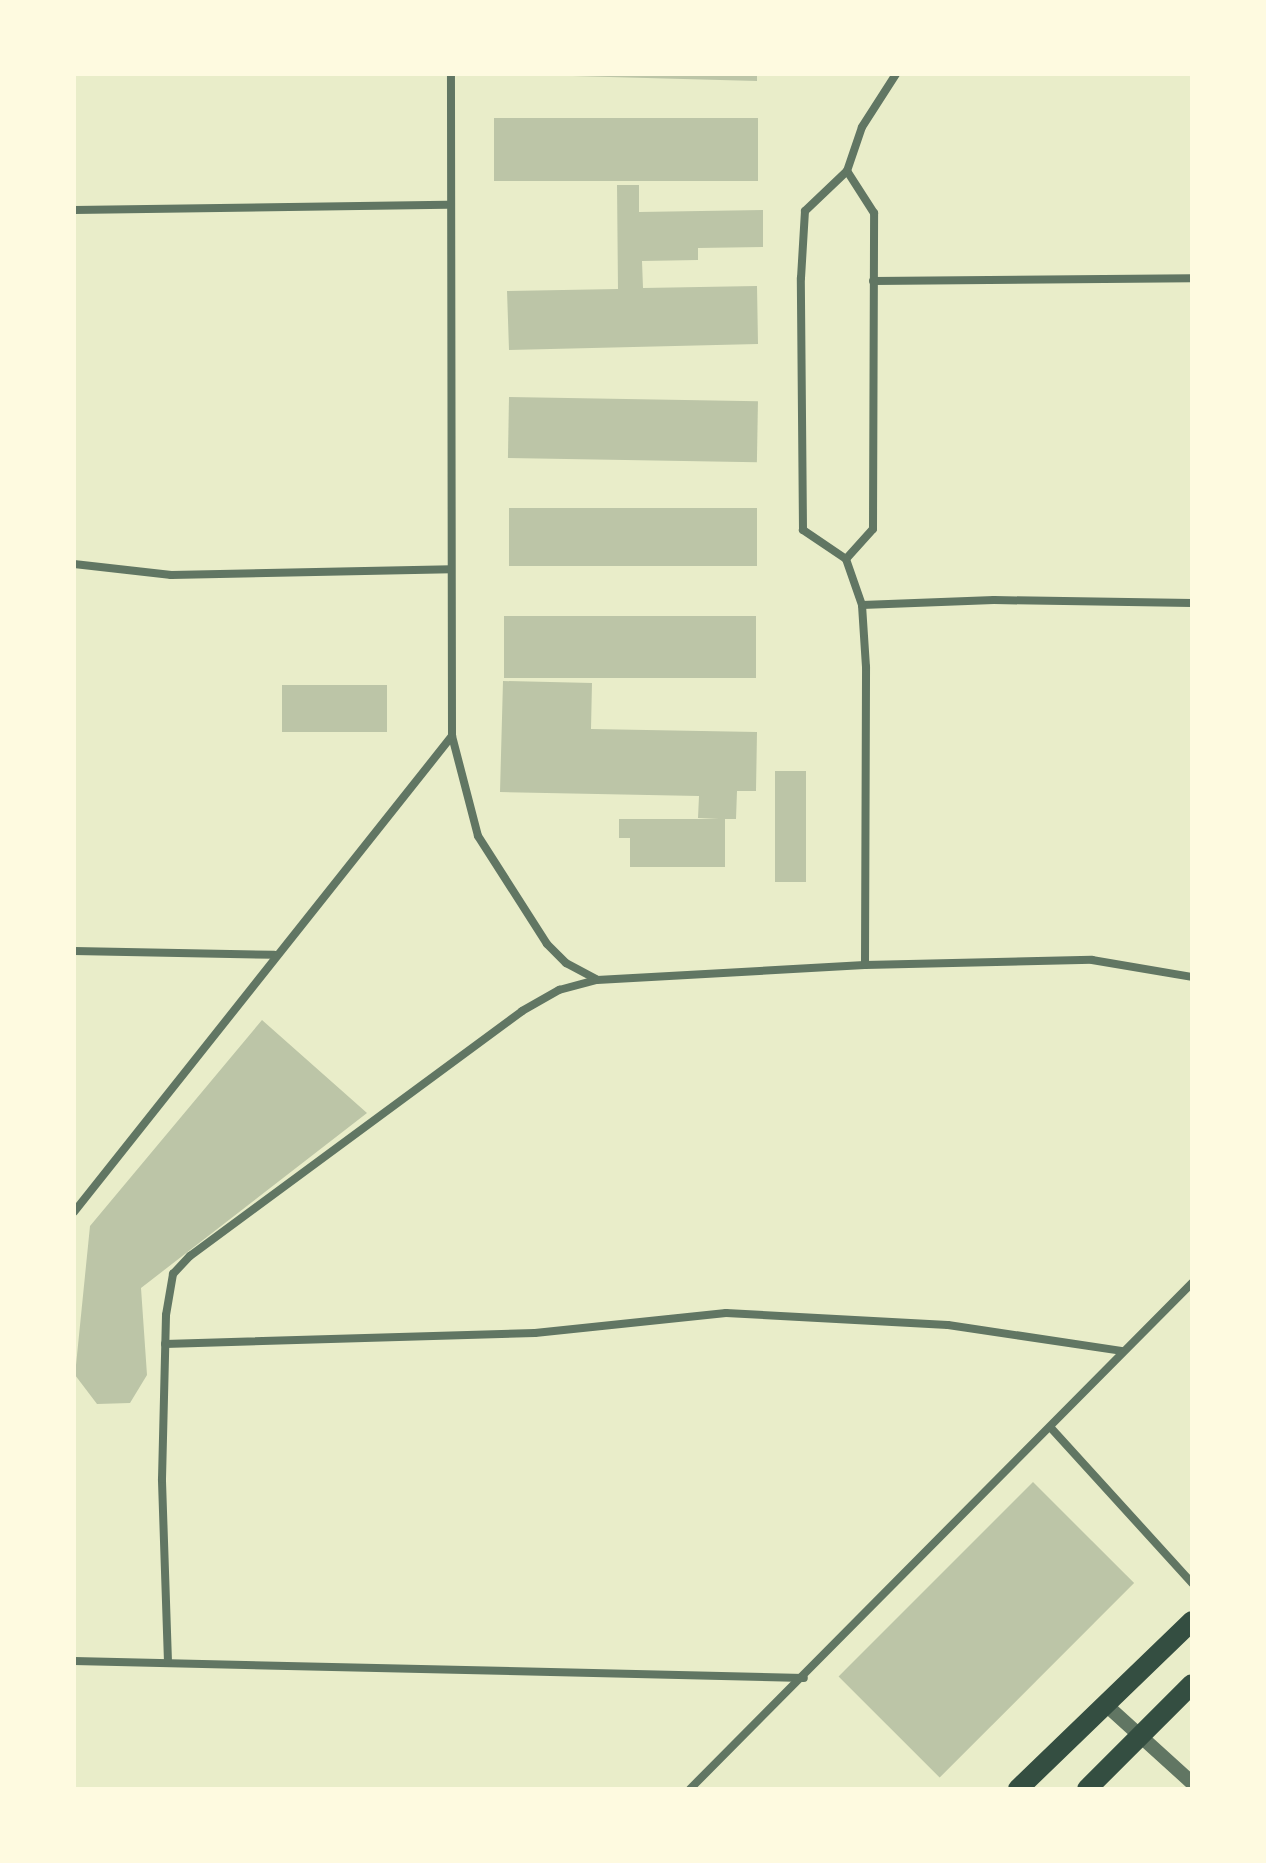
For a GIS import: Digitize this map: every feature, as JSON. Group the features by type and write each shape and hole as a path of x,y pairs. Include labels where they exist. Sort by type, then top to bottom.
{"main road":[{"path":"1018,1789 1192,1621"},
{"path":"1087,1789 1192,1684"}],"street":[{"path":"451,74 447,205 452,736 478,836 547,944 566,963 597,980"},
{"path":"865,965 862,605 846,559 803,530 801,345 805,211 847,171 862,127 896,74"},
{"path":"846,559 873,529 874,213 847,171"},
{"path":"74,210 447,205"},
{"path":"873,281 1192,278"},
{"path":"74,564 171,575 451,569"},
{"path":"862,605 994,600 1192,603"},
{"path":"74,1212 274,955 452,736"},
{"path":"74,951 274,955"},
{"path":"168,1662 162,1479 169,1284 190,1256 522,1011 559,990 597,980 865,965 1092,960 1192,977"},
{"path":"690,1789 804,1678 1192,1283"},
{"path":"165,1344 535,1333 726,1313 948,1325 1123,1351"},
{"path":"1051,1428 1192,1583"},
{"path":"74,1661 804,1678"},
{"path":"1105,1704 1192,1783"}],"building":[{"path":"500,74 757,74 757,81"},
{"path":"494,118 758,118 758,181 494,181"},
{"path":"617,185 639,185 639,212 763,210 763,247 698,248 698,260 642,261 643,288 757,286 758,344 509,350 507,291 618,289"},
{"path":"509,397 758,401 757,462 508,458"},
{"path":"509,508 757,508 757,566 509,566"},
{"path":"504,616 756,616 756,678 504,678"},
{"path":"503,681 592,683 591,729 757,732 756,791 737,791 736,819 725,819 725,867 630,867 630,838 619,838 619,819 719,819 698,818 699,796 500,792"},
{"path":"282,685 387,685 387,732 282,732"},
{"path":"775,771 806,771 806,882 775,882"},
{"path":"262,1020 367,1113 141,1288 147,1375 130,1403 97,1404 75,1375 90,1226"},
{"path":"1033,1482 1134,1583 940,1778 839,1676"}]}
